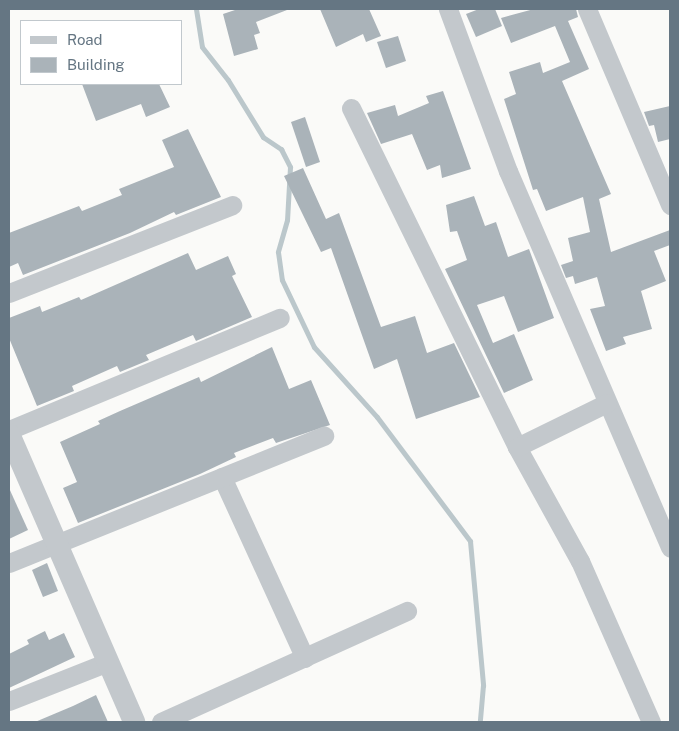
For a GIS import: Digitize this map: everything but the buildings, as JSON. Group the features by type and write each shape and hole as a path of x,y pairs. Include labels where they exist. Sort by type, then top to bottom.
{"street":[{"path":"448,9 508,171 670,548"},
{"path":"587,9 670,205"},
{"path":"351,108 517,447 580,561 652,722"},
{"path":"9,293 232,204"},
{"path":"9,430 280,318"},
{"path":"517,447 607,403"},
{"path":"9,434 134,722"},
{"path":"9,563 324,436"},
{"path":"222,477 305,658"},
{"path":"161,722 407,611"},
{"path":"9,701 108,662"}],"waterway":[{"path":"196,9 202,47 228,80 263,137 281,149 290,167 287,220 278,252 282,280 314,347 377,417 470,541 483,685 480,722"}]}
